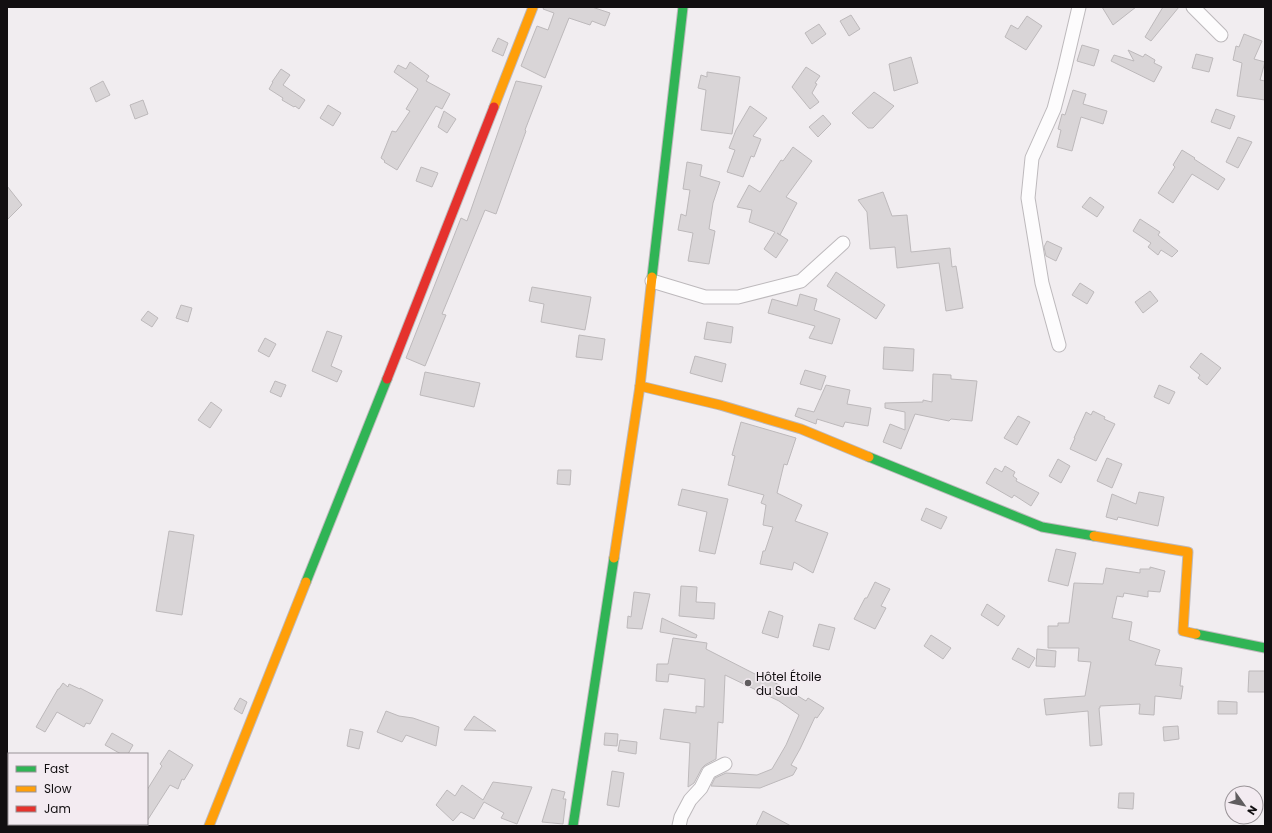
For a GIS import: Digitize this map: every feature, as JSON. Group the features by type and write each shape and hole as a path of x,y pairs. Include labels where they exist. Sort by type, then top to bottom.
{"street":[{"path":"209,826 533,7"},
{"path":"573,826 640,386 683,7"},
{"path":"1059,345 1042,283 1028,198 1032,158 1054,110 1079,7"},
{"path":"1193,7 1222,35"},
{"path":"652,281 705,297 738,297 801,281 843,243"},
{"path":"640,386 720,405 801,429 1042,527 1188,552 1183,631 1265,648"},
{"path":"679,826 681,817 690,800 701,788 709,772 725,764"}],"building":[{"path":"544,7 592,7 610,13 605,26 592,21 590,25 569,18 545,78 521,66 537,26 548,30 554,13 543,9"},
{"path":"1102,7 1136,7 1113,25"},
{"path":"1163,7 1179,7 1151,41 1145,37"},
{"path":"851,15 860,29 849,36 840,21"},
{"path":"1027,16 1042,26 1026,50 1005,37 1011,25 1018,29"},
{"path":"819,24 826,34 812,44 805,33"},
{"path":"1244,34 1262,41 1254,59 1265,62 1260,80 1265,81 1265,100 1237,96 1242,63 1233,60 1236,46 1239,47"},
{"path":"498,38 508,43 503,56 492,51"},
{"path":"1082,45 1099,50 1094,66 1077,61"},
{"path":"1128,50 1143,57 1145,54 1155,60 1154,63 1162,67 1154,82 1111,61 1114,55 1134,61"},
{"path":"1196,54 1213,58 1209,72 1192,68"},
{"path":"911,57 918,83 894,91 889,64"},
{"path":"410,62 429,76 426,81 450,94 442,109 436,106 397,170 384,162 385,161 381,158 392,131 396,132 410,111 406,109 418,89 394,72 398,65 406,69"},
{"path":"806,67 820,76 815,83 817,84 812,93 819,102 810,109 792,87"},
{"path":"281,69 290,75 283,85 305,100 299,109 282,100 283,98 269,89"},
{"path":"707,72 740,77 732,134 701,130 706,90 698,88 701,75 707,77"},
{"path":"103,81 110,95 96,102 90,88"},
{"path":"516,81 542,86 496,214 485,210 442,314 446,315 425,366 406,358 461,218 467,221"},
{"path":"1073,90 1086,94 1083,104 1107,111 1103,124 1081,117 1072,151 1057,147 1061,130 1058,129 1062,114 1065,115"},
{"path":"874,92 894,106 873,128 868,128 852,113"},
{"path":"143,100 148,114 135,119 130,105"},
{"path":"328,105 341,113 333,126 320,118"},
{"path":"750,106 767,118 753,136 761,139 754,157 751,156 743,177 727,172 735,150 729,148 736,130"},
{"path":"1216,109 1235,116 1230,129 1211,122"},
{"path":"444,111 456,119 447,133 438,127"},
{"path":"823,115 831,124 818,137 809,127"},
{"path":"1238,137 1252,142 1238,168 1226,162"},
{"path":"793,147 812,161 786,197 797,203 780,235 788,240 776,258 764,249 775,232 749,222 752,210 737,207 749,185 760,192 781,160 783,161"},
{"path":"1182,150 1225,179 1218,190 1192,174 1173,203 1158,193 1175,167 1173,165"},
{"path":"687,162 702,165 700,176 720,182 713,203 709,229 715,231 709,264 688,261 693,233 678,230 681,214 686,216 690,190 683,189"},
{"path":"421,167 438,173 432,187 416,181"},
{"path":"7,186 22,205 7,220"},
{"path":"883,192 892,216 907,215 911,252 950,248 952,267 956,266 963,308 946,311 939,263 897,268 895,247 870,249 867,212 858,200"},
{"path":"1090,197 1104,207 1097,217 1082,207"},
{"path":"1140,219 1160,232 1158,235 1178,251 1172,257 1161,250 1158,255 1148,247 1151,243 1133,231"},
{"path":"1047,241 1062,248 1056,261 1046,256 1044,247"},
{"path":"836,272 885,305 876,319 827,286"},
{"path":"1080,283 1094,292 1087,304 1072,295"},
{"path":"532,287 591,297 585,330 541,322 544,304 529,301"},
{"path":"1150,291 1158,301 1143,313 1135,302"},
{"path":"800,294 817,299 814,310 840,319 832,344 809,338 815,326 768,313 772,299 797,306"},
{"path":"181,305 192,308 188,322 176,318"},
{"path":"148,311 158,318 152,327 141,320"},
{"path":"707,322 733,327 731,343 704,339"},
{"path":"327,331 342,336 331,366 342,371 337,382 312,371"},
{"path":"579,335 605,339 602,360 576,357"},
{"path":"265,338 276,344 269,357 258,351"},
{"path":"884,347 914,349 913,371 883,369"},
{"path":"1201,353 1221,368 1207,385 1198,378 1200,375 1190,367"},
{"path":"695,356 726,364 722,382 690,373"},
{"path":"805,370 826,376 821,390 800,384"},
{"path":"425,372 480,383 474,407 420,395"},
{"path":"933,374 951,375 951,379 977,381 972,421 951,419 949,421 915,414 901,449 883,442 890,424 905,430 905,412 885,408 885,403 923,402 923,400 932,402"},
{"path":"275,381 286,385 281,397 270,392"},
{"path":"826,385 850,390 847,404 871,408 868,426 845,422 843,427 817,419 816,424 795,416 798,408 814,412"},
{"path":"1159,385 1175,392 1169,404 1154,397"},
{"path":"211,402 222,410 210,428 198,420"},
{"path":"1093,411 1105,417 1104,419 1115,424 1096,461 1070,449 1086,412 1091,415"},
{"path":"1018,416 1030,422 1017,445 1004,438"},
{"path":"741,422 796,438 787,465 784,464 777,493 802,505 795,521 828,533 813,573 794,562 792,570 760,564 763,551 765,551 773,527 763,525 766,505 761,503 764,495 728,485 735,456 732,455"},
{"path":"1107,458 1122,464 1112,488 1097,481"},
{"path":"1058,459 1070,466 1061,483 1049,476"},
{"path":"1005,466 1015,472 1013,476 1017,479 1016,481 1039,493 1031,506 1014,495 1012,498 986,483 995,468 1002,472"},
{"path":"558,470 571,470 570,485 557,484"},
{"path":"682,489 728,499 715,554 699,551 707,512 678,505"},
{"path":"1139,492 1164,497 1158,526 1118,517 1117,520 1106,517 1112,494 1136,504"},
{"path":"926,508 947,517 941,529 921,520"},
{"path":"169,531 194,535 182,615 156,611"},
{"path":"1056,549 1076,553 1068,586 1048,581"},
{"path":"1150,567 1165,571 1160,592 1148,591 1148,597 1124,593 1123,597 1117,596 1112,618 1132,622 1129,640 1160,650 1155,665 1182,668 1180,686 1183,686 1181,699 1155,696 1154,715 1139,714 1140,704 1100,706 1102,745 1090,746 1088,711 1046,715 1044,699 1085,696 1091,662 1078,661 1079,648 1048,648 1048,626 1058,626 1058,623 1069,623 1074,583 1103,584 1106,568 1140,573 1140,569 1150,569"},
{"path":"875,582 890,589 881,606 886,608 875,629 854,619"},
{"path":"681,586 697,587 696,602 715,603 714,619 679,616"},
{"path":"634,592 650,594 642,629 627,628 628,616 631,617"},
{"path":"987,604 1005,616 998,626 981,615"},
{"path":"769,611 783,616 778,638 762,633"},
{"path":"662,618 697,635 696,638 660,632"},
{"path":"819,624 835,628 829,650 813,646"},
{"path":"931,635 951,648 943,659 924,646"},
{"path":"673,638 707,643 706,649 763,678 764,677 806,701 808,698 824,708 817,718 815,717 791,765 797,768 793,775 760,788 711,786 715,778 726,773 757,775 772,769 786,745 799,715 779,701 725,675 723,723 718,722 716,759 702,768 694,783 688,787 690,743 660,739 664,709 696,713 696,706 704,707 705,679 669,674 668,682 656,681 657,664 668,664"},
{"path":"1018,648 1035,658 1029,668 1012,659"},
{"path":"1037,649 1056,651 1055,667 1036,666"},
{"path":"1249,671 1265,671 1265,692 1248,692"},
{"path":"63,683 68,687 69,684 80,688 103,700 90,724 86,723 84,727 57,712 45,732 36,727"},
{"path":"240,698 247,702 242,714 234,709"},
{"path":"1218,701 1237,702 1237,714 1218,714"},
{"path":"386,711 439,727 436,746 406,735 402,742 377,732"},
{"path":"474,716 496,731 464,730"},
{"path":"1178,726 1179,739 1164,741 1163,727"},
{"path":"350,729 363,732 359,749 347,746"},
{"path":"112,733 133,745 129,753 119,753 105,745"},
{"path":"605,733 618,734 617,746 604,745"},
{"path":"620,740 637,742 636,754 618,751"},
{"path":"169,750 193,765 184,780 182,779 178,789 170,785 148,819 148,788 162,766 160,764"},
{"path":"612,771 624,773 619,807 607,805"},
{"path":"493,782 532,787 517,824 501,818 504,813 484,802 474,819 461,812 453,821 436,805 447,790 455,796 462,785 483,800"},
{"path":"552,789 565,792 563,799 566,799 563,824 542,822"},
{"path":"1119,793 1134,793 1133,809 1118,808"},
{"path":"763,811 791,826 756,826"}],"traffic: fast":[{"path":"652,277 683,7"},
{"path":"306,582 387,379"},
{"path":"869,457 1042,527 1094,536"},
{"path":"573,826 614,558"},
{"path":"1196,634 1265,648"}],"traffic: slow":[{"path":"494,107 533,7"},
{"path":"614,558 640,386 652,277"},
{"path":"640,386 720,405 801,429 869,457"},
{"path":"1094,536 1188,552 1183,631 1196,634"},
{"path":"209,826 306,582"}],"traffic: jam":[{"path":"387,379 494,107"}],"place":[{"name":"Hôtel Étoile du Sud","path":"748,683"}]}
